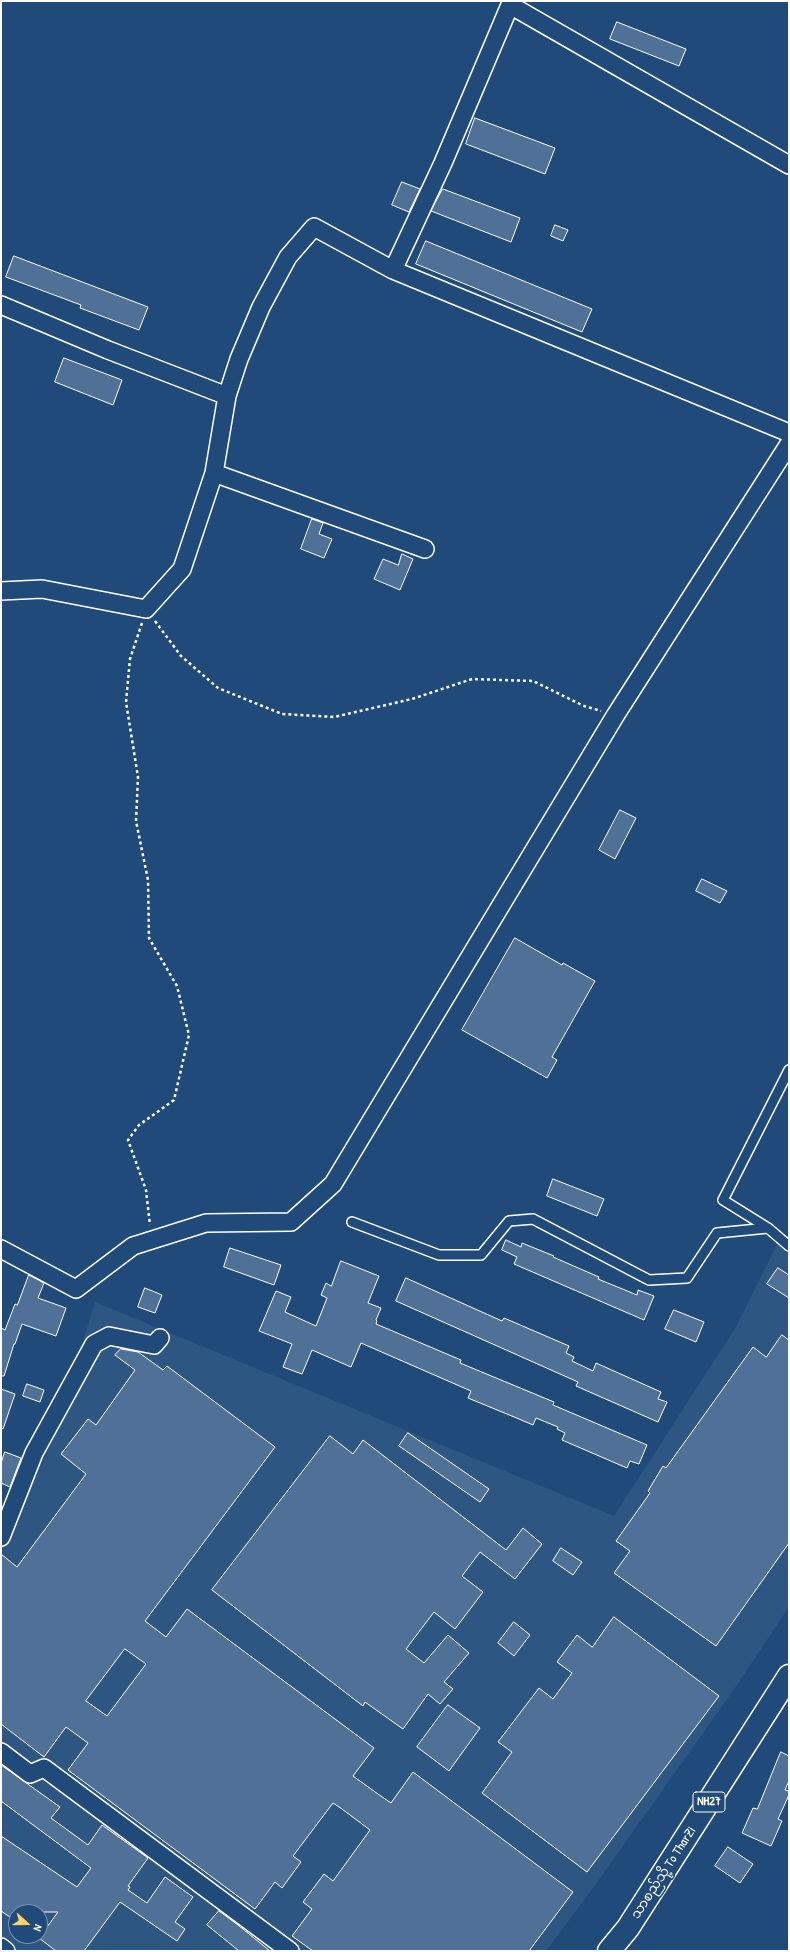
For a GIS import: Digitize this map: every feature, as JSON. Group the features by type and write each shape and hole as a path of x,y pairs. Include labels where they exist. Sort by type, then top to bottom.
{"highway":[{"name":"သာစည်သို့ To TharZi","path":"609,1951 628,1928 789,1676"}],"street":[{"path":"393,270 443,163 511,3 789,165"},
{"path":"1,591 42,590 146,609 182,569 214,473 227,396 238,359 261,307 288,257 314,227 393,270 789,433"},
{"path":"1,305 108,350 227,396"},
{"path":"1,1249 76,1289 133,1246 206,1223 291,1222 333,1184 615,716 789,444"},
{"path":"214,473 425,548"},
{"path":"1,1536 34,1453 94,1344 109,1336 154,1345 160,1338"},
{"path":"1,1752 30,1774 44,1768 290,1951"},
{"path":"1,1947 6,1951"}],"lane":[{"path":"789,1070 723,1200 768,1228 789,1246"},
{"path":"352,1222 439,1254 481,1255 509,1221 533,1219 649,1280 687,1278 717,1233 768,1228"}],"path":[{"path":"146,609 181,656 218,688 282,714 334,717 412,698 472,679 533,681 584,706 615,716"},
{"path":"146,609 130,659 126,702 138,777 136,821 148,880 149,938 177,986 189,1035 174,1100 139,1125 128,1140 146,1190 152,1240"}],"shaded area":[{"path":"777,1244 789,1253 789,1607 735,1688 593,1888 546,1951 1,1951 1,1545 54,1437 95,1302 614,1516 736,1327"}],"building":[{"path":"617,22 686,49 679,66 610,39"},
{"path":"475,118 555,148 545,174 466,144"},
{"path":"402,182 420,189 409,212 392,205"},
{"path":"443,189 520,218 511,242 431,211"},
{"path":"555,225 568,230 563,241 551,236"},
{"path":"426,241 592,309 582,332 416,264"},
{"path":"14,256 148,307 139,330 80,308 81,305 6,277"},
{"path":"64,358 122,380 113,405 55,382"},
{"path":"312,519 323,523 319,534 332,539 324,558 301,549"},
{"path":"402,554 413,559 400,590 374,579 383,559 398,565"},
{"path":"620,810 636,818 615,859 599,850"},
{"path":"702,879 727,891 720,903 696,891"},
{"path":"515,938 562,965 563,963 595,981 552,1057 557,1060 547,1078 462,1030"},
{"path":"553,1179 604,1199 597,1216 547,1196"},
{"path":"506,1240 521,1247 522,1243 554,1256 553,1257 599,1277 598,1279 637,1295 638,1290 654,1296 644,1320 514,1264 517,1257 502,1250"},
{"path":"230,1248 281,1265 274,1285 224,1267"},
{"path":"341,1261 379,1276 368,1303 381,1308 376,1324 461,1360 460,1363 554,1402 553,1405 647,1445 639,1464 630,1461 627,1468 562,1440 565,1433 557,1429 558,1427 536,1418 533,1425 468,1398 471,1391 361,1343 351,1367 312,1350 302,1374 283,1367 292,1344 259,1331 276,1291 291,1297 285,1312 316,1326 327,1298 321,1295 326,1283 331,1286"},
{"path":"778,1268 789,1275 789,1298 767,1284"},
{"path":"29,1275 44,1283 38,1298 66,1308 56,1336 22,1324 4,1376 1,1376 1,1328 5,1330 15,1304 17,1305"},
{"path":"406,1278 502,1321 504,1318 569,1346 566,1353 574,1357 572,1361 593,1371 596,1363 661,1392 658,1399 667,1402 658,1422 576,1386 578,1382 396,1301"},
{"path":"145,1288 162,1295 155,1313 138,1307"},
{"path":"674,1310 704,1322 696,1342 665,1329"},
{"path":"782,1335 789,1340 789,1543 716,1646 614,1573 630,1551 616,1541 650,1493 648,1491 663,1466 666,1468 753,1347 766,1357"},
{"path":"121,1349 138,1352 163,1370 167,1366 275,1447 145,1621 166,1637 187,1609 374,1748 353,1776 391,1803 413,1772 573,1892 529,1951 313,1951 292,1936 312,1909 303,1902 324,1874 333,1881 370,1830 342,1809 333,1803 293,1856 301,1862 282,1888 275,1882 255,1909 68,1770 88,1743 66,1727 44,1757 1,1724 1,1554 17,1567 86,1474 61,1454 88,1419 96,1425 135,1370 115,1355","holes":["125,1649 146,1664 107,1716 86,1701"]},
{"path":"27,1384 44,1390 40,1402 23,1396"},
{"path":"1,1389 15,1394 3,1429 1,1428"},
{"path":"408,1433 489,1489 480,1502 399,1446"},
{"path":"330,1436 353,1454 363,1440 506,1550 523,1528 542,1544 515,1579 480,1552 462,1576 483,1592 455,1629 434,1612 406,1649 424,1663 448,1635 469,1653 444,1682 453,1689 440,1704 428,1694 403,1729 365,1702 363,1706 212,1590"},
{"path":"5,1452 21,1458 10,1487 1,1483 1,1464"},
{"path":"561,1548 582,1562 573,1575 553,1561"},
{"path":"614,1617 719,1696 587,1872 482,1793 512,1752 498,1742 539,1688 553,1699 572,1673 557,1662 577,1635 592,1647"},
{"path":"514,1622 530,1635 514,1656 498,1643"},
{"path":"448,1705 480,1728 449,1771 417,1747"},
{"path":"781,1752 789,1756 789,1781 785,1790 789,1791 789,1795 778,1819 782,1821 771,1846 742,1833 753,1808 757,1809"},
{"path":"1,1765 60,1807 51,1818 88,1845 102,1825 148,1858 128,1886 130,1887 128,1890 147,1903 165,1877 193,1897 175,1922 185,1929 177,1941 120,1902 84,1951 56,1951 47,1944 48,1926 58,1912 48,1912 48,1904 8,1904 8,1916 1,1911 1,1836 77,1887 91,1868 1,1801"},
{"path":"728,1847 753,1864 740,1883 715,1866"},
{"path":"219,1911 270,1951 239,1951 207,1925"}]}
